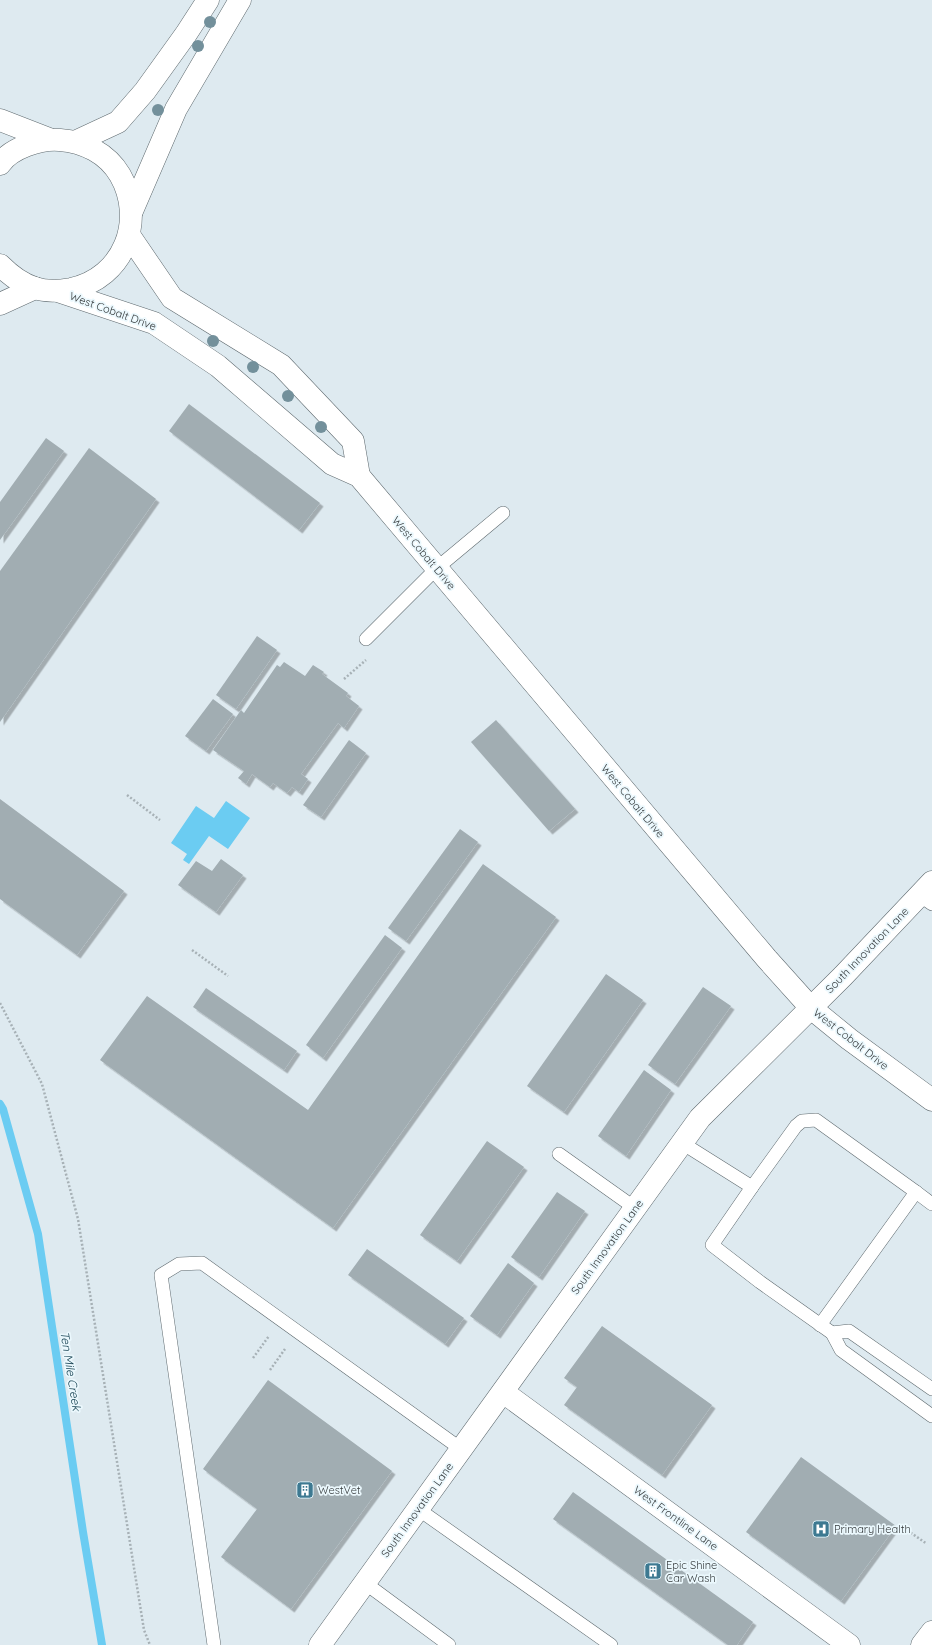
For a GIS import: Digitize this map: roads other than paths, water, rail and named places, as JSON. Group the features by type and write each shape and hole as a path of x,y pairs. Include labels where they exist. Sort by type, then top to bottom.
{"street":[{"path":"75,142 118,122 145,91 186,34 208,0"},
{"path":"0,265 11,276 35,288 58,291 82,286 103,274 119,257 129,235 132,211 176,109 240,0"},
{"path":"0,120 49,139 75,142 97,151 115,167 127,188 132,211"},
{"path":"0,164 24,146 49,139"},
{"path":"129,235 172,298 281,365 352,441 358,476"},
{"path":"0,304 35,288"},
{"name":"West Cobalt Drive","path":"58,291 154,323 218,366 332,464 358,476 438,568 767,959 812,1008 849,1039 932,1100"},
{"name":"South Innovation Lane","path":"322,1644 700,1118 928,894"},
{"name":"West Frontline Lane","path":"503,1392 849,1645"},
{"path":"922,1645 932,1632"}],"lane":[{"path":"366,639 438,568 503,513"},
{"path":"932,1204 816,1120 802,1121 796,1126 752,1187 712,1246 832,1333 841,1350 932,1416"},
{"path":"682,1143 752,1187"},
{"path":"559,1154 635,1208"},
{"path":"820,1325 916,1192"},
{"path":"214,1645 161,1275 179,1264 202,1263 461,1449"},
{"path":"832,1333 849,1331 932,1389"},
{"path":"882,1380 894,1362"},
{"path":"418,1509 611,1645"},
{"path":"365,1583 448,1645"}],"water":[{"path":"226,801 250,818 228,849 209,836 189,864 183,860 187,854 171,843 196,806 214,818"}],"waterway":[{"name":"Ten Mile Creek","path":"0,1104 3,1109 38,1234 83,1532 102,1645"}],"place":[{"name":"WestVet","path":"305,1490"},
{"name":"Primary Health","path":"821,1529"},
{"name":"Epic Shine Car Wash","path":"653,1571"}]}
